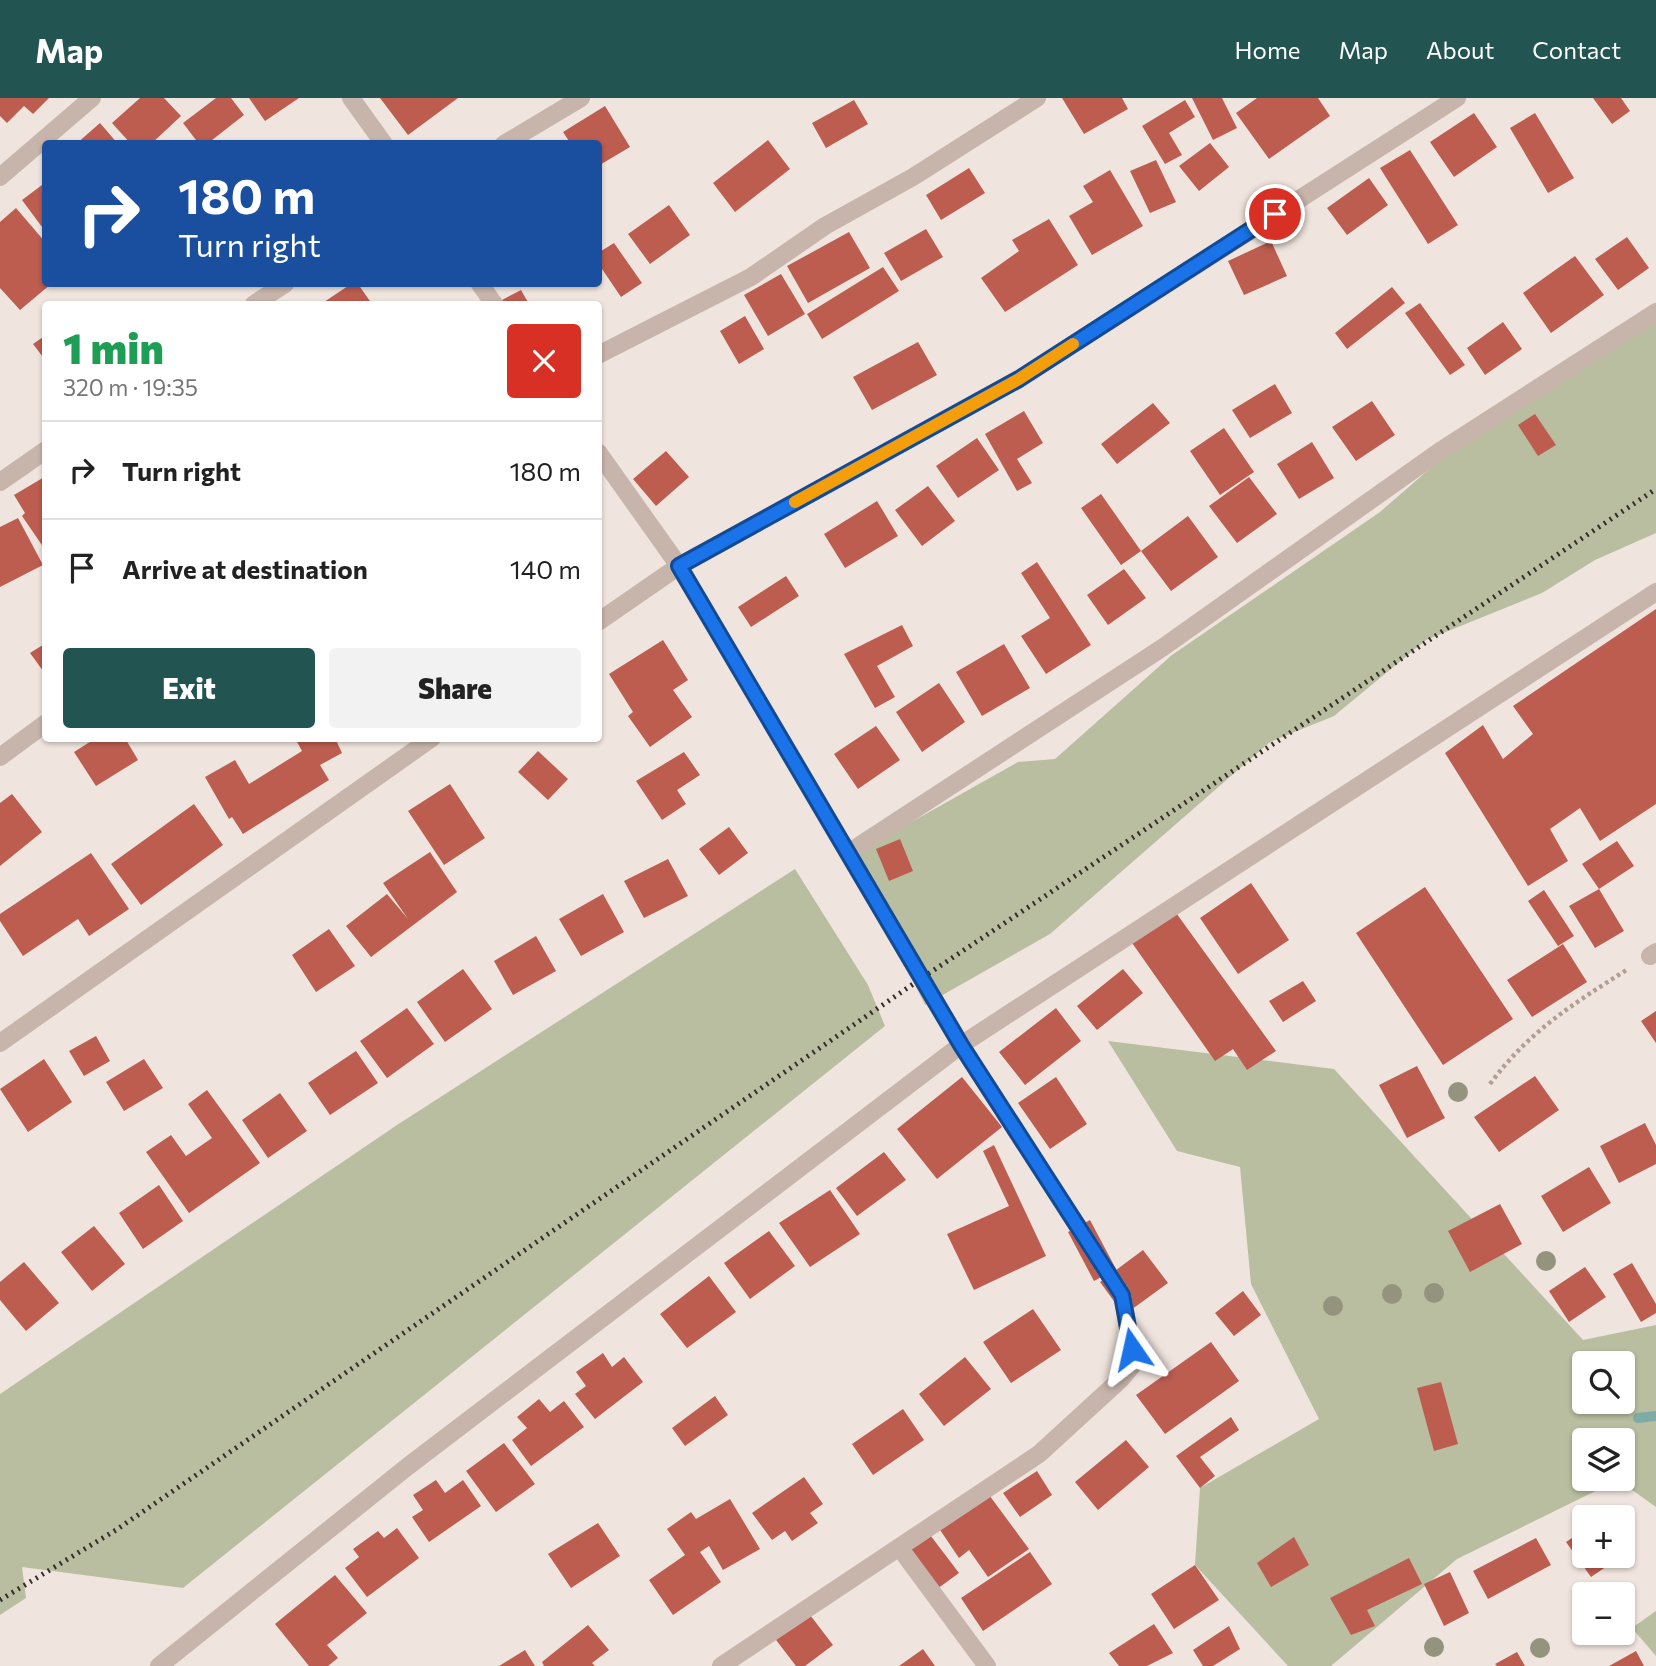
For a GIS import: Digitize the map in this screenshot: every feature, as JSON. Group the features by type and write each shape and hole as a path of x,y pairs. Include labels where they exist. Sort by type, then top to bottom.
{"street":[{"path":"43,140 92,98"},
{"path":"351,98 381,140"},
{"path":"511,140 581,98"},
{"path":"602,353 751,277 825,226 913,177 1037,98"},
{"path":"602,619 679,566 1019,379 1457,98"},
{"path":"0,177 42,141"},
{"path":"259,301 280,287"},
{"path":"848,853 1162,648 1440,451 1656,312"},
{"path":"0,482 42,453"},
{"path":"602,458 679,566 961,1045 1122,1295 1132,1349 1132,1366 1121,1379 1039,1454 721,1666"},
{"path":"159,1666 407,1467 961,1045 1656,592"},
{"path":"0,757 42,726"},
{"path":"0,1043 426,742"},
{"path":"899,1547 987,1666"}],"path":[{"path":"1490,1084 1504,1064 1553,1017 1653,954"}],"green space":[{"path":"1656,309 1656,533 1595,560 1542,593 1426,640 1334,716 1270,742 1050,934 925,1005 851,856 1018,762 1055,759 1172,655 1380,512 1434,465"},
{"path":"795,869 868,985 885,1026 183,1588 22,1567 26,1598 0,1615 0,1394 397,1125"},
{"path":"1108,1041 1334,1069 1583,1340 1656,1325 1656,1507 1633,1491 1635,1428 1572,1428 1572,1491 1596,1491 1457,1559 1331,1666 1288,1666 1195,1565 1200,1488 1319,1419 1251,1284 1240,1167 1177,1151"},
{"path":"1656,1611 1656,1656 1635,1632 1635,1626"}],"building":[{"path":"0,98 49,98 33,114 24,106 7,123 0,116"},
{"path":"140,98 164,98 181,116 155,140 127,140 112,123"},
{"path":"216,98 231,98 244,115 212,140 196,140 183,123"},
{"path":"249,98 299,98 265,121"},
{"path":"380,98 458,98 408,135"},
{"path":"1062,98 1122,98 1128,109 1084,134"},
{"path":"1192,98 1222,98 1237,128 1213,140"},
{"path":"1257,98 1318,98 1330,116 1269,159 1236,113"},
{"path":"1593,98 1621,98 1630,111 1612,124"},
{"path":"854,100 868,124 826,148 812,123"},
{"path":"1185,100 1195,117 1169,133 1182,155 1165,164 1142,126"},
{"path":"605,106 630,147 602,164 602,140 568,140 563,132"},
{"path":"1474,113 1497,147 1454,177 1430,142"},
{"path":"1535,113 1574,178 1548,193 1510,128"},
{"path":"100,123 115,140 81,140"},
{"path":"768,140 790,169 735,212 713,183"},
{"path":"1210,143 1229,167 1199,191 1179,166"},
{"path":"1410,150 1458,225 1428,244 1380,168"},
{"path":"1156,160 1176,202 1150,213 1130,171"},
{"path":"969,168 985,193 941,220 926,195"},
{"path":"1110,170 1143,226 1092,255 1069,216 1093,202 1083,186"},
{"path":"1369,178 1388,205 1347,235 1327,208"},
{"path":"42,185 42,227 22,200"},
{"path":"669,205 690,235 650,264 628,234"},
{"path":"16,208 42,238 42,287 47,287 20,310 0,288 0,222"},
{"path":"1049,219 1078,265 1005,312 981,278 1019,251 1012,240"},
{"path":"926,229 943,257 901,281 884,253"},
{"path":"849,232 870,268 808,303 787,266"},
{"path":"1627,237 1649,268 1618,290 1595,259"},
{"path":"1271,241 1287,276 1244,295 1228,261"},
{"path":"614,243 642,283 621,297 602,269 602,250"},
{"path":"1575,256 1604,295 1551,333 1523,293"},
{"path":"883,267 899,291 822,339 807,314"},
{"path":"781,274 805,314 768,336 744,295"},
{"path":"346,287 360,287 370,301 326,301"},
{"path":"1392,287 1405,303 1347,349 1335,333"},
{"path":"521,290 527,301 503,301"},
{"path":"1420,303 1465,365 1450,375 1405,313"},
{"path":"745,316 764,349 739,364 720,331"},
{"path":"1503,322 1522,349 1485,375 1467,348"},
{"path":"42,338 42,356 33,344"},
{"path":"918,342 937,375 872,410 853,377"},
{"path":"1275,384 1292,413 1250,438 1232,410"},
{"path":"1372,401 1395,435 1356,461 1332,427"},
{"path":"1153,403 1170,423 1117,464 1101,444"},
{"path":"1024,411 1043,443 1017,459 1032,483 1017,491 985,434"},
{"path":"1535,414 1556,445 1538,456 1518,425"},
{"path":"1224,428 1254,472 1220,495 1190,451"},
{"path":"977,438 999,470 958,498 936,466"},
{"path":"1312,442 1334,478 1299,499 1277,464"},
{"path":"666,451 689,477 656,506 633,479"},
{"path":"1249,477 1277,514 1237,543 1209,506"},
{"path":"42,478 42,545 22,516 25,513 14,495"},
{"path":"928,486 955,521 922,546 895,510"},
{"path":"1101,494 1141,551 1121,565 1081,508"},
{"path":"877,501 898,536 845,568 824,534"},
{"path":"1188,516 1218,557 1171,591 1141,551"},
{"path":"18,518 42,566 0,587 0,527"},
{"path":"1037,562 1091,645 1046,674 1021,636 1050,618 1021,573"},
{"path":"1124,569 1146,598 1108,625 1087,595"},
{"path":"786,576 799,596 751,627 738,607"},
{"path":"1656,609 1656,804 1600,841 1580,808 1550,829 1568,861 1528,886 1445,753 1483,725 1503,759 1533,734 1513,706"},
{"path":"902,625 913,646 877,666 895,697 875,708 844,654"},
{"path":"663,640 688,680 673,690 692,717 650,747 628,716 633,712 609,674"},
{"path":"1004,644 1030,688 982,716 956,672"},
{"path":"42,646 42,670 30,653"},
{"path":"939,683 965,722 922,752 896,712"},
{"path":"876,726 900,760 858,789 834,754"},
{"path":"90,742 127,742 138,760 96,786 74,752"},
{"path":"297,742 337,742 342,753 320,765 329,780 243,834 232,817 229,819 205,777 235,760 249,784 302,751"},
{"path":"538,751 568,779 548,800 518,772"},
{"path":"684,752 700,775 677,790 686,804 662,820 636,781"},
{"path":"450,784 485,838 444,865 408,811"},
{"path":"12,794 42,832 0,866 0,803"},
{"path":"194,804 223,845 141,905 111,864"},
{"path":"729,827 748,853 719,875 699,849"},
{"path":"900,839 913,871 889,881 876,849"},
{"path":"1617,841 1634,866 1599,889 1582,864"},
{"path":"430,852 457,892 371,957 346,926 387,894 408,919 383,883"},
{"path":"91,853 129,909 89,936 78,919 23,956 0,921 0,914"},
{"path":"668,859 688,896 644,918 624,881"},
{"path":"1251,883 1289,940 1238,974 1200,918"},
{"path":"1425,887 1513,1019 1443,1065 1356,933"},
{"path":"1599,889 1624,931 1595,948 1569,906"},
{"path":"1544,890 1574,936 1558,946 1528,901"},
{"path":"603,894 624,932 581,956 559,919"},
{"path":"1174,910 1276,1051 1247,1070 1233,1049 1215,1061 1130,940"},
{"path":"329,929 355,966 316,992 292,955"},
{"path":"536,936 556,971 513,995 494,961"},
{"path":"1563,944 1587,982 1532,1017 1507,980"},
{"path":"463,969 492,1009 445,1042 417,1002"},
{"path":"1123,969 1143,993 1097,1030 1077,1006"},
{"path":"1303,981 1316,1001 1283,1022 1269,1001"},
{"path":"407,1008 434,1044 387,1078 360,1041"},
{"path":"1056,1008 1081,1041 1025,1085 999,1052"},
{"path":"1656,1011 1656,1043 1641,1021"},
{"path":"96,1036 110,1061 84,1076 69,1051"},
{"path":"356,1051 378,1083 330,1115 308,1083"},
{"path":"44,1059 72,1102 28,1132 0,1089"},
{"path":"144,1059 163,1088 124,1111 106,1082"},
{"path":"1417,1066 1445,1118 1407,1138 1379,1085"},
{"path":"1535,1076 1559,1110 1499,1152 1474,1117"},
{"path":"962,1077 1002,1127 937,1179 897,1129"},
{"path":"1056,1077 1087,1124 1050,1149 1018,1103"},
{"path":"207,1090 260,1163 189,1213 146,1152 171,1135 186,1156 212,1138 188,1104"},
{"path":"280,1093 307,1131 268,1158 242,1120"},
{"path":"1645,1123 1656,1145 1656,1164 1619,1183 1600,1146"},
{"path":"994,1145 1046,1256 974,1290 947,1234 1009,1206 983,1151"},
{"path":"884,1152 906,1180 857,1216 836,1188"},
{"path":"1589,1167 1611,1203 1563,1232 1541,1196"},
{"path":"159,1185 183,1221 143,1249 119,1213"},
{"path":"830,1190 860,1234 810,1267 779,1223"},
{"path":"1500,1204 1522,1244 1470,1272 1448,1231"},
{"path":"1090,1220 1116,1269 1094,1281 1068,1232"},
{"path":"94,1226 125,1264 92,1291 61,1252"},
{"path":"769,1231 795,1266 750,1299 724,1263"},
{"path":"1143,1250 1168,1283 1124,1315 1100,1282"},
{"path":"24,1262 59,1303 26,1331 0,1300 0,1282"},
{"path":"1632,1263 1656,1304 1656,1313 1641,1322 1613,1274"},
{"path":"1585,1267 1606,1297 1569,1322 1549,1291"},
{"path":"709,1276 736,1312 687,1348 660,1314"},
{"path":"1243,1291 1261,1315 1234,1336 1215,1313"},
{"path":"1033,1309 1061,1350 1011,1383 983,1342"},
{"path":"1211,1342 1239,1381 1165,1434 1136,1395"},
{"path":"603,1353 612,1367 624,1357 643,1382 595,1419 575,1394 586,1386 576,1372"},
{"path":"965,1357 991,1389 944,1426 919,1394"},
{"path":"1441,1382 1458,1444 1434,1451 1417,1388"},
{"path":"715,1396 728,1415 685,1446 672,1428"},
{"path":"539,1399 550,1412 564,1401 584,1427 531,1466 512,1440 527,1428 517,1417"},
{"path":"903,1409 924,1440 873,1475 852,1444"},
{"path":"1231,1417 1239,1430 1200,1457 1215,1476 1200,1488 1176,1456"},
{"path":"1126,1440 1149,1467 1098,1510 1075,1482"},
{"path":"504,1443 535,1484 496,1512 466,1471"},
{"path":"1037,1471 1052,1495 1020,1517 1003,1493"},
{"path":"804,1477 823,1504 810,1513 818,1523 792,1541 785,1531 772,1540 752,1513"},
{"path":"436,1480 445,1493 463,1480 481,1506 429,1542 412,1517 423,1510 413,1495"},
{"path":"981,1484 1029,1549 988,1577 969,1550 959,1558 932,1518"},
{"path":"730,1499 760,1549 723,1570 709,1546 700,1552 721,1582 673,1615 649,1580 685,1555 667,1529 691,1512 696,1519"},
{"path":"598,1523 620,1556 571,1588 548,1554"},
{"path":"924,1527 959,1573 937,1589 903,1542"},
{"path":"397,1528 419,1558 367,1597 345,1568 359,1557 353,1549 378,1531 384,1538"},
{"path":"1294,1537 1309,1565 1271,1587 1257,1563"},
{"path":"1536,1538 1551,1565 1488,1599 1473,1571"},
{"path":"1572,1538 1572,1550 1566,1542"},
{"path":"1030,1552 1052,1584 983,1631 961,1598"},
{"path":"1409,1558 1422,1584 1367,1610 1375,1626 1351,1635 1330,1598"},
{"path":"1195,1565 1219,1600 1174,1629 1151,1594"},
{"path":"1585,1568 1604,1568 1591,1577"},
{"path":"1450,1572 1469,1613 1444,1626 1424,1584"},
{"path":"335,1575 367,1613 327,1645 338,1658 328,1666 309,1666 275,1624"},
{"path":"807,1611 833,1645 805,1666 796,1666 773,1636"},
{"path":"1154,1624 1173,1653 1147,1666 1119,1666 1109,1653"},
{"path":"588,1625 609,1650 592,1663 595,1666 544,1666 542,1662"},
{"path":"1229,1626 1240,1649 1213,1666 1203,1666 1193,1650"},
{"path":"923,1649 935,1666 899,1666"},
{"path":"525,1650 535,1666 499,1666"},
{"path":"1636,1651 1644,1666 1609,1666"},
{"path":"1517,1652 1525,1666 1495,1664"}],"waterway":[{"path":"1638,1418 1656,1416"}],"railway":[{"path":"0,1600 116,1530 922,978 1656,489"}],"slow traffic":[{"path":"795,502 1019,379 1073,344"}],"route":[{"path":"1132,1349 1122,1295 961,1045 679,566 1019,379 1275,214"}]}
